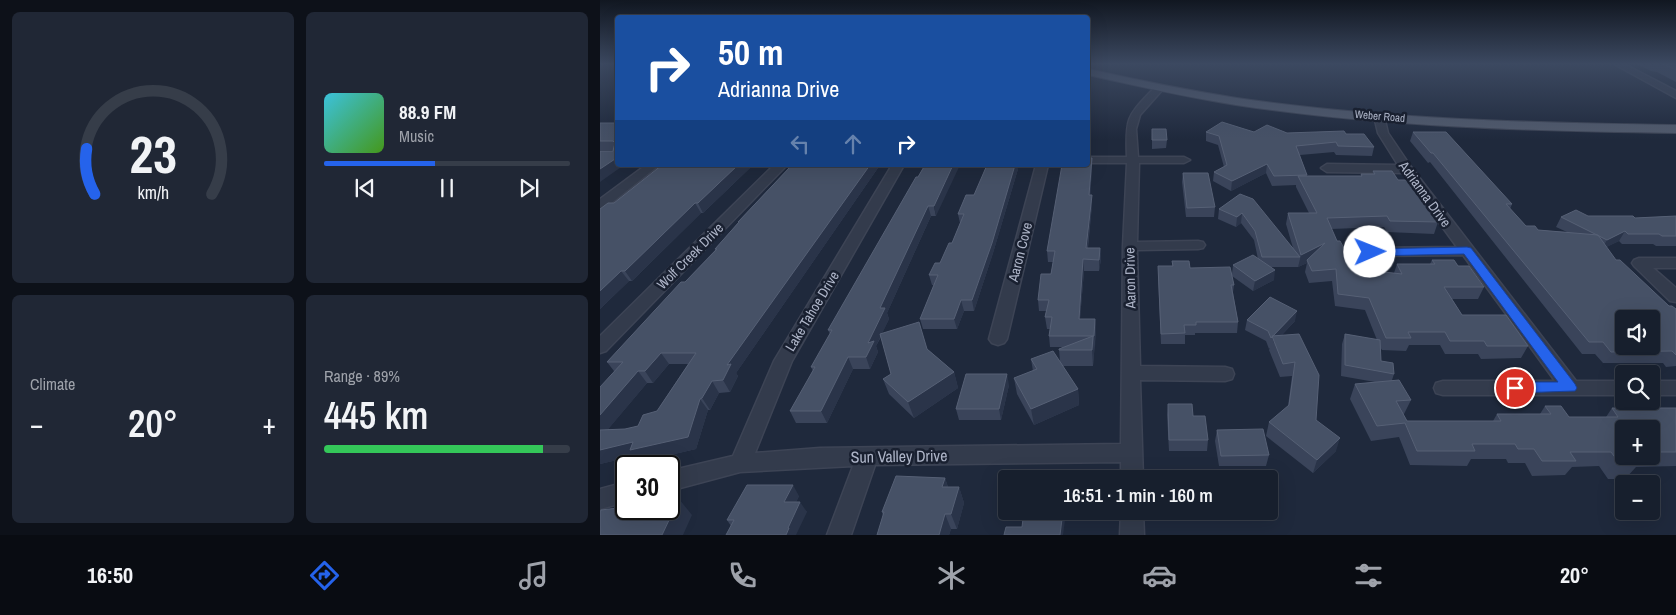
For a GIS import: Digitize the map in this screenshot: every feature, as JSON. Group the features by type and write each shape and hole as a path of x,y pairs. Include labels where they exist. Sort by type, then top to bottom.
{"main road":[{"name":"Weber Road","path":"1165,89 1265,105 1462,123 1676,129"}],"street":[{"name":"Aaron Drive","path":"1132,470 1130,246 1133,161 1131,129 1135,114 1158,89"},
{"path":"1665,89 1676,95"},
{"name":"Adrianna Drive","path":"1379,116 1383,133 1406,169 1570,388"},
{"path":"1090,160 1184,160"},
{"path":"600,205 650,167"},
{"name":"Wolf Creek Drive","path":"600,347 779,167"},
{"name":"Lake Tahoe Drive","path":"740,463 783,361 897,167"},
{"name":"Aaron Cove","path":"998,339 1041,167"},
{"path":"1327,168 1406,169"},
{"path":"1130,246 1198,245"},
{"path":"1370,252 1467,251"},
{"path":"1676,263 1639,263 1676,297"},
{"path":"1131,373 1225,374"},
{"path":"1443,388 1615,388"},
{"path":"1660,388 1676,388"},
{"name":"Sun Valley Drive","path":"680,478 740,463 820,457 1132,452"},
{"path":"839,535 867,457"},
{"path":"600,499 615,495"},
{"path":"1132,520 1132,535"}],"building":[{"path":"1222,122 1254,132 1267,125 1287,133 1344,131 1346,134 1364,134 1374,147 1338,146 1336,142 1296,146 1307,175 1274,176 1267,164 1232,181 1214,172 1227,165 1219,136 1206,132"},
{"path":"600,123 615,123 615,143 613,141 600,141"},
{"path":"1152,129 1166,129 1167,140 1152,140"},
{"path":"1413,132 1446,132 1512,204 1506,204 1526,226 1535,226 1538,230 1598,235 1616,260 1620,260 1669,306 1676,309 1676,355 1672,351 1660,351 1660,310 1615,310 1615,352 1611,352 1603,342 1589,342 1433,153"},
{"path":"615,143 615,159 600,169 600,151 613,151"},
{"path":"1090,158 1092,158 1089,195 1092,195 1086,248 1100,248 1099,260 1083,259 1079,319 1095,319 1094,336 1049,336 1052,317 1045,317 1049,300 1038,300 1041,274 1051,274 1055,251 1047,251 1062,167 1090,167"},
{"path":"659,167 736,167 698,203 695,203 625,271 621,271 600,291 600,209 608,203 614,203"},
{"path":"790,167 869,167 727,365 731,364 723,380 712,381 700,399 688,437 630,450 633,442 600,450 600,430 625,429 638,426 643,415 657,411 696,353 661,353 645,371 638,371 600,415 600,387 623,362 607,362 681,282 685,282 717,249 715,249"},
{"path":"924,167 952,167 934,206 928,206 880,308 885,308 868,343 874,341 866,357 848,357 821,411 790,411 815,367 811,367 832,330 828,330 916,177 918,177"},
{"path":"986,167 1014,167 992,243 972,300 961,300 954,319 920,319 938,275 929,275 935,263 940,263 949,243 952,243 964,214 958,214 966,195 974,195"},
{"path":"1373,171 1392,171 1398,180 1407,180 1438,222 1390,221 1387,216 1327,218 1337,241 1340,241 1356,269 1402,274 1397,264 1435,264 1432,260 1454,260 1458,266 1469,266 1484,287 1444,287 1462,315 1506,315 1528,346 1487,346 1484,341 1450,341 1445,332 1408,332 1411,338 1386,338 1369,298 1338,294 1336,269 1312,271 1307,260 1325,243 1301,255 1288,213 1317,213 1298,176 1362,176 1361,174 1375,174"},
{"path":"1183,173 1208,173 1215,207 1187,208"},
{"path":"1240,194 1253,199 1300,257 1262,257 1255,231 1242,213 1237,217 1219,209"},
{"path":"1576,210 1588,216 1633,216 1635,218 1676,216 1676,236 1628,234 1625,231 1607,240 1561,217"},
{"path":"1253,255 1275,270 1255,281 1233,265"},
{"path":"1172,261 1189,261 1190,268 1230,267 1234,285 1231,285 1238,322 1196,322 1196,325 1184,325 1185,333 1161,334 1158,266 1173,266"},
{"path":"1270,297 1297,311 1271,338 1268,331 1247,320"},
{"path":"919,322 927,349 954,372 908,402 883,379 891,374 880,334"},
{"path":"1299,334 1319,375 1316,420 1340,438 1317,460 1269,422 1289,405 1295,362 1283,364 1272,336"},
{"path":"1345,334 1380,340 1381,361 1393,363 1394,374 1345,365"},
{"path":"1093,336 1092,350 1059,350 1059,349"},
{"path":"1053,351 1078,389 1031,409 1014,378 1037,369 1031,359"},
{"path":"966,374 1007,374 999,409 956,409"},
{"path":"1399,380 1411,400 1396,401 1407,421 1501,421 1497,414 1551,414 1545,406 1561,406 1569,417 1618,417 1612,408 1615,408 1615,410 1660,410 1660,408 1676,408 1676,452 1660,452 1660,420 1615,420 1615,457 1611,452 1570,452 1576,461 1542,461 1534,449 1518,449 1515,444 1472,444 1475,451 1417,451 1405,423 1377,426 1355,384"},
{"path":"1168,404 1192,404 1193,416 1205,416 1208,440 1169,440"},
{"path":"1263,429 1269,455 1221,456 1217,430"},
{"path":"896,476 945,478 942,487 959,487 951,514 945,514 939,535 877,535 884,512 882,512"},
{"path":"747,485 793,485 784,502 800,502 786,535 726,535 734,520 727,520"},
{"path":"615,508 615,520 669,520 662,535 600,535 601,510"},
{"path":"1023,520 1062,520 1060,535 1004,535 1006,527 1022,527"}],"route":[{"path":"1370,252 1467,251 1570,388 1515,388"}]}
